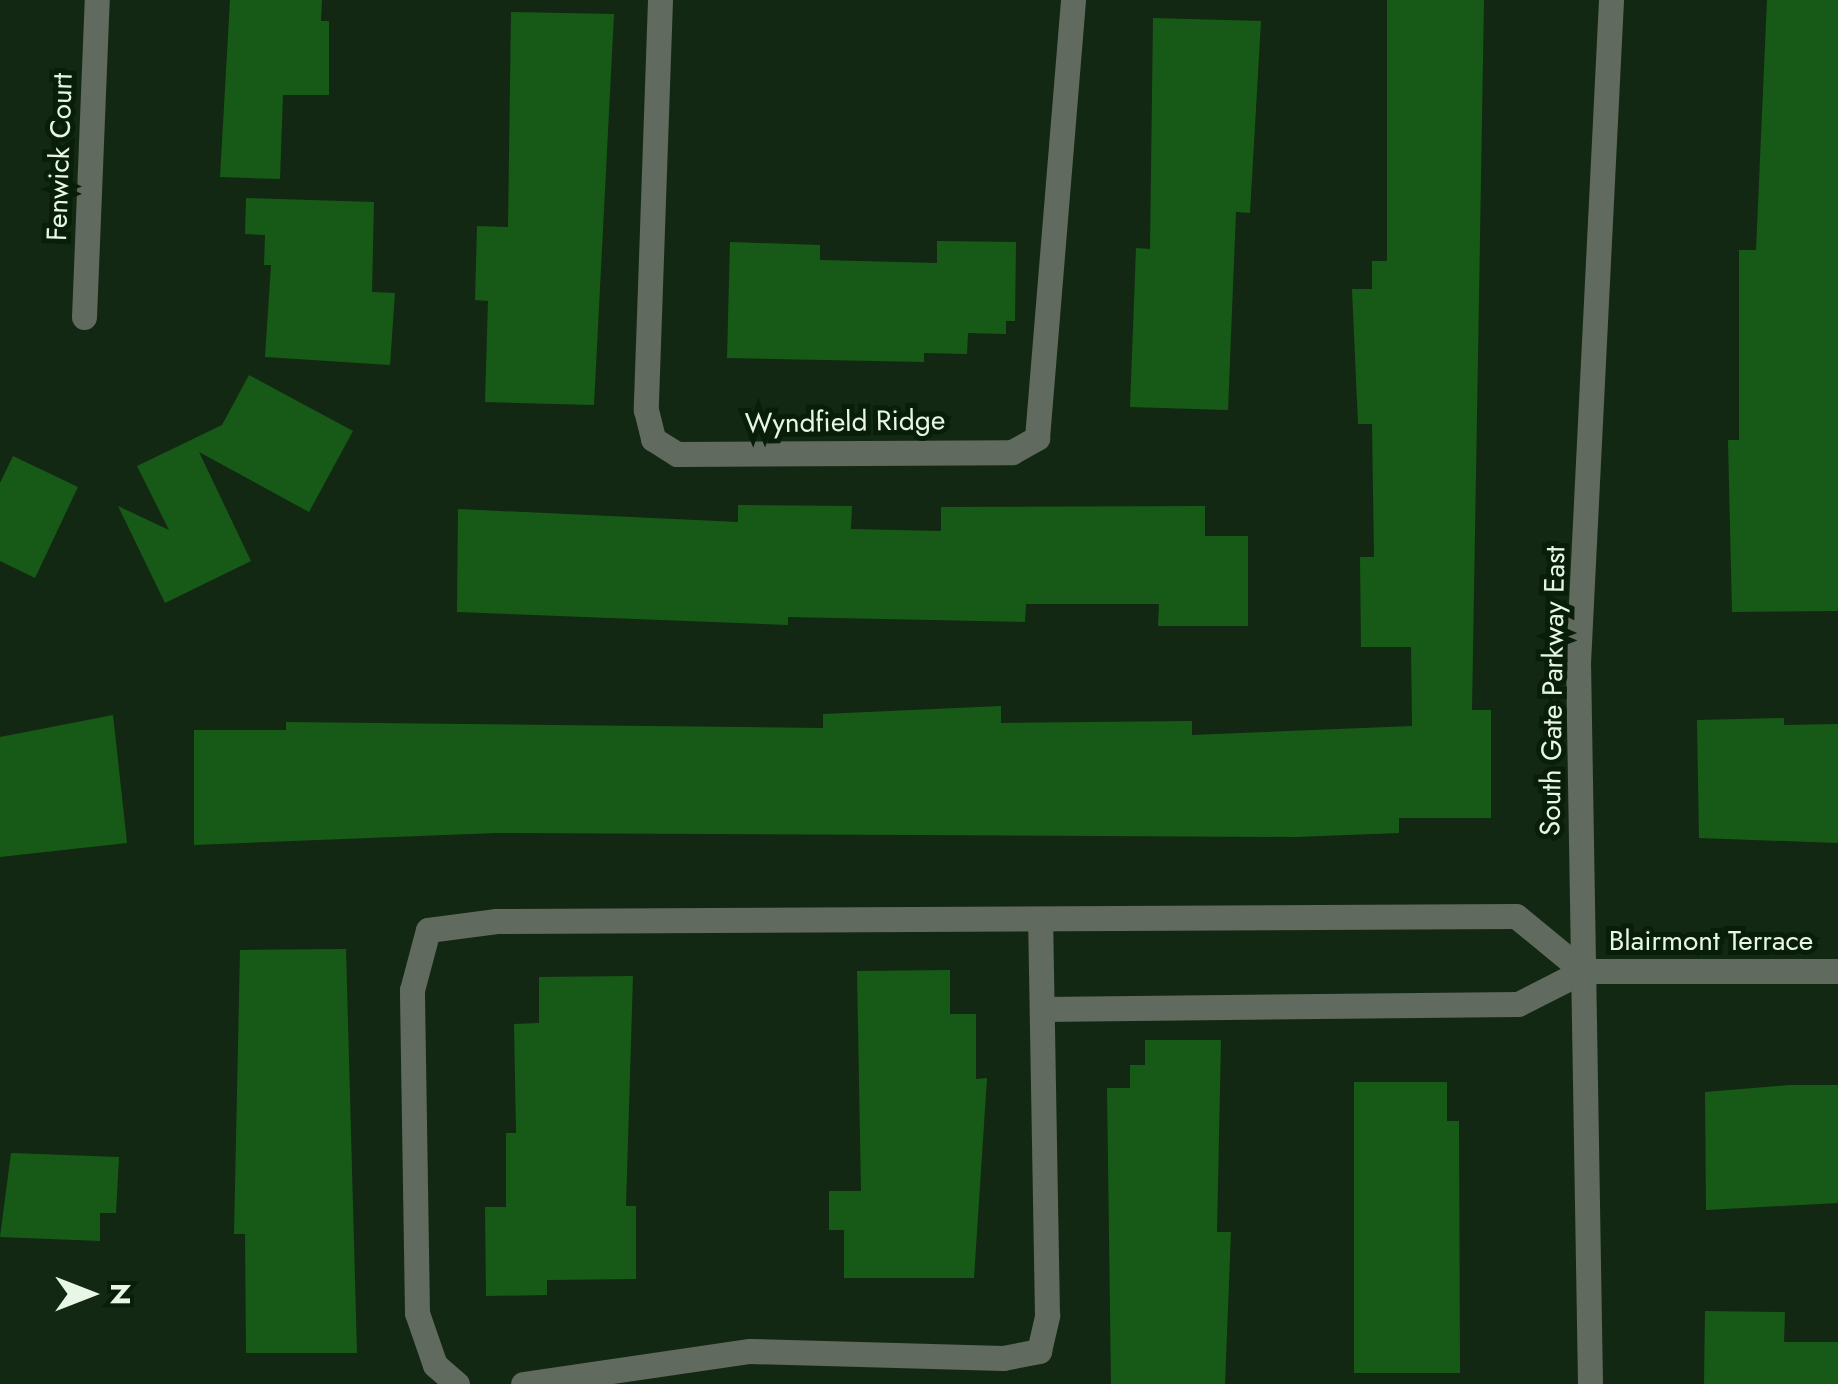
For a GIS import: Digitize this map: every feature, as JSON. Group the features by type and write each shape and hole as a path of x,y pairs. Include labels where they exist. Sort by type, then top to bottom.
{"street":[{"name":"Fenwick Court","path":"84,317 97,0"},
{"name":"Wyndfield Ridge","path":"660,0 646,410 653,439 677,454 1012,452 1037,438 1073,0"},
{"name":"South Gate Parkway East","path":"1590,1384 1578,662 1611,0"},
{"path":"457,1384 435,1365 417,1313 412,990 428,930 496,921 1040,924 1516,916 1583,970 1518,1004 1042,1009"},
{"path":"523,1384 750,1351 1002,1358 1039,1351 1048,1314 1040,924"},
{"name":"Blairmont Terrace","path":"1583,970 1838,972"}],"building":[{"path":"230,0 322,0 321,21 329,21 329,95 283,95 280,179 220,177"},
{"path":"1387,0 1484,0 1472,710 1491,710 1491,818 1399,818 1399,833 1295,837 496,833 194,845 194,730 286,730 286,722 823,728 823,714 1001,706 1001,723 1192,721 1192,735 1412,726 1411,647 1361,647 1360,557 1374,557 1372,424 1358,424 1352,289 1372,289 1372,261 1387,261"},
{"path":"1767,0 1838,0 1838,611 1732,612 1728,440 1739,440 1739,250 1756,250"},
{"path":"511,12 614,14 594,405 485,402 488,301 475,300 477,226 508,227"},
{"path":"1153,18 1261,21 1250,213 1236,212 1228,410 1130,407 1136,248 1150,249"},
{"path":"246,198 374,202 372,292 395,293 390,365 265,357 271,265 264,265 265,235 245,234"},
{"path":"937,241 1016,242 1015,321 1006,321 1006,334 968,333 967,354 924,353 924,362 727,358 730,242 820,245 820,260 937,263"},
{"path":"249,375 353,431 309,512 199,452 251,561 165,603 118,506 169,530 137,466 222,425"},
{"path":"13,456 78,487 35,578 0,561 0,483"},
{"path":"738,505 852,506 851,529 941,531 941,507 1205,506 1205,536 1248,536 1248,626 1158,626 1159,604 1026,604 1025,622 788,617 788,625 457,612 458,509 738,522"},
{"path":"113,715 127,843 0,857 0,737"},
{"path":"1784,718 1784,725 1838,724 1838,843 1699,838 1697,720"},
{"path":"346,949 357,1353 246,1353 245,1234 234,1234 240,950"},
{"path":"950,970 950,1014 976,1014 976,1079 987,1078 974,1278 844,1278 844,1230 829,1230 829,1191 861,1191 857,971"},
{"path":"633,976 626,1206 636,1206 636,1279 547,1280 547,1295 486,1296 485,1207 506,1207 506,1133 516,1133 514,1024 539,1023 539,977"},
{"path":"1145,1040 1221,1040 1217,1232 1231,1232 1225,1384 1111,1384 1107,1088 1130,1088 1130,1065 1145,1065"},
{"path":"1354,1082 1447,1082 1447,1121 1459,1121 1460,1373 1354,1373"},
{"path":"1838,1085 1838,1203 1706,1210 1705,1092"},
{"path":"11,1153 119,1157 116,1213 100,1213 100,1241 0,1237"},
{"path":"1705,1311 1785,1312 1784,1342 1838,1342 1838,1384 1704,1384"}]}
